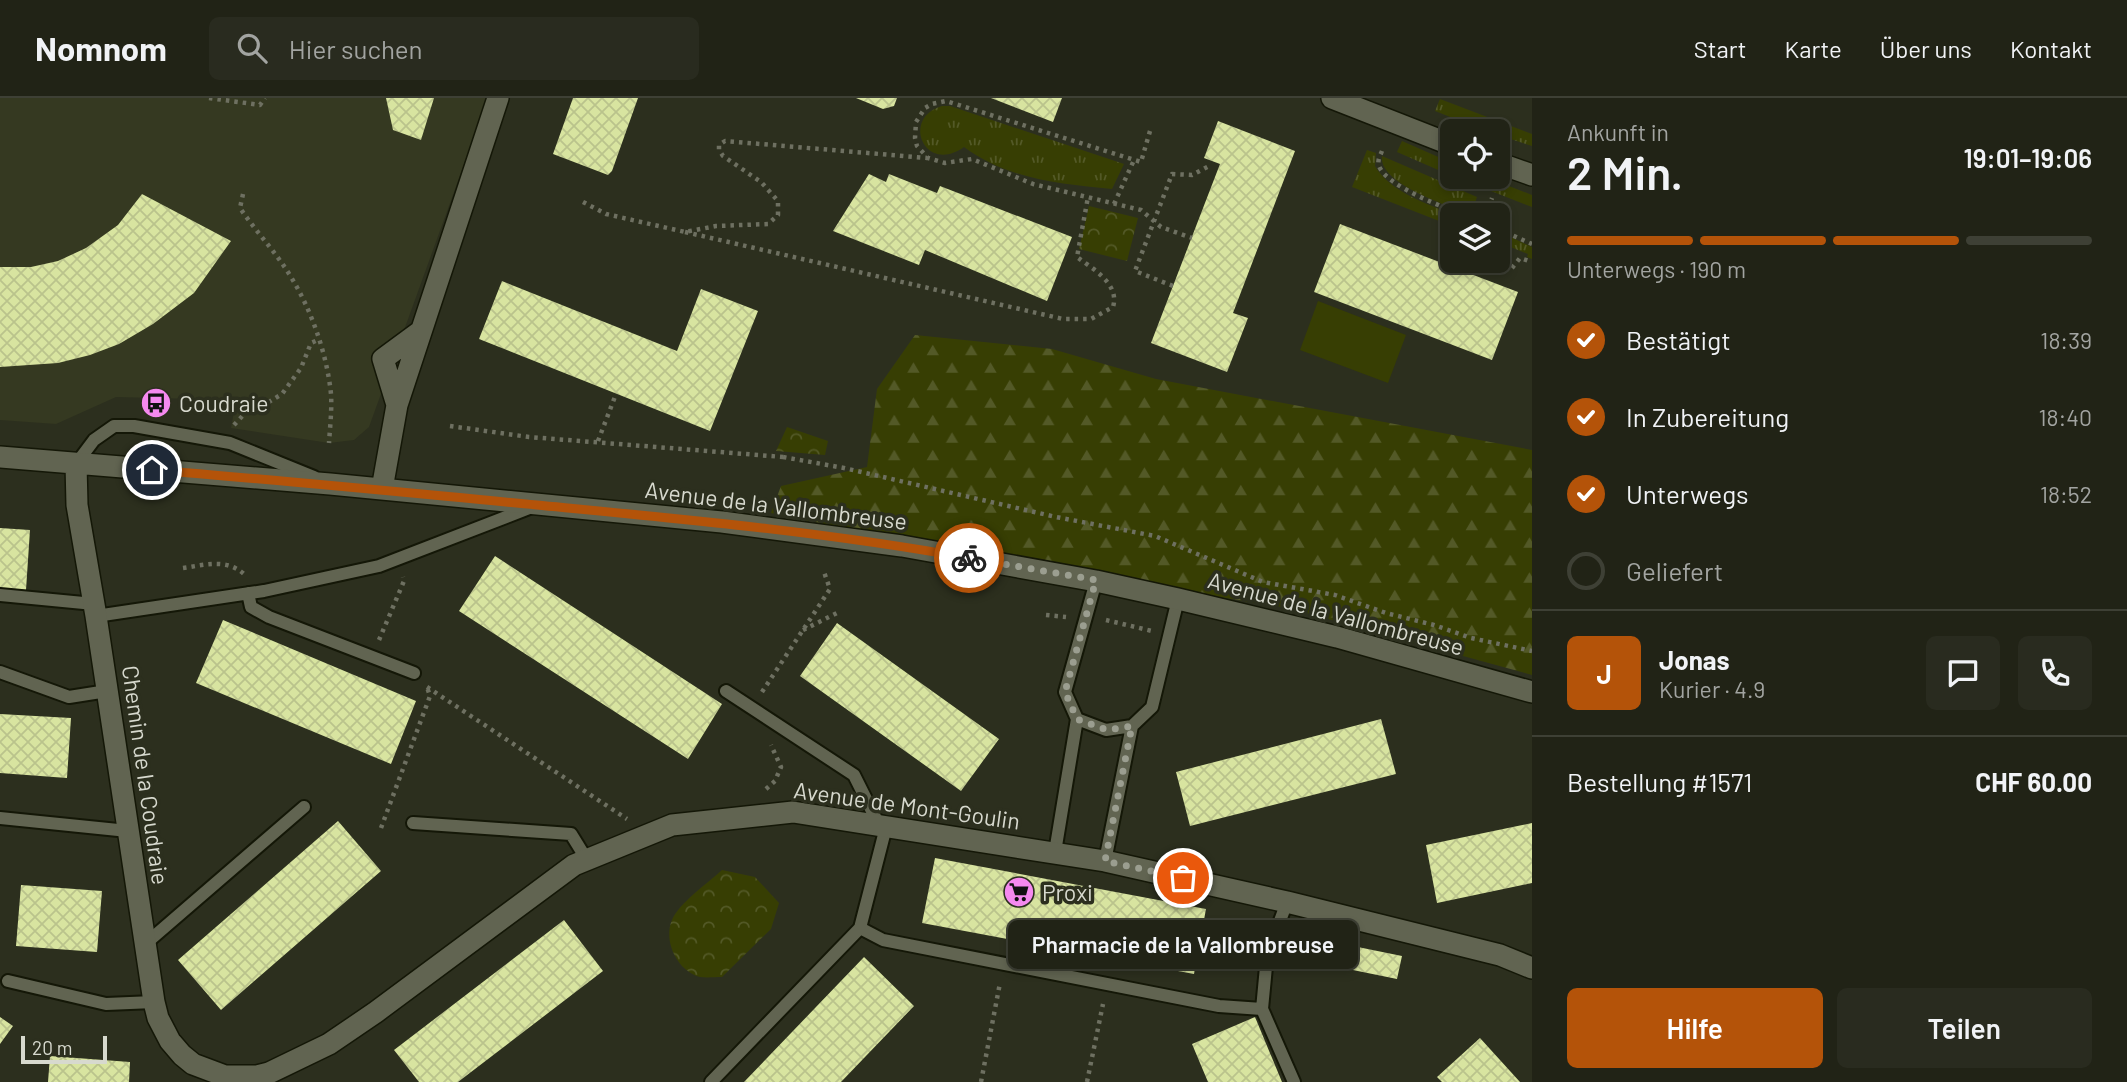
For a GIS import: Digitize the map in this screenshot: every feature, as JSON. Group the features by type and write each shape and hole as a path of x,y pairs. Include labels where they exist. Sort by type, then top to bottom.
{"street":[{"path":"382,489 399,398 498,98"},
{"path":"1332,98 1440,140"},
{"path":"1510,167 1532,175"},
{"path":"399,398 383,359 421,331"},
{"name":"Avenue de la Vallombreuse","path":"0,457 330,484 722,522 865,541 1096,580 1337,637 1532,692"},
{"name":"Chemin de la Coudraie","path":"76,464 77,505 154,1002 164,1030 175,1048 208,1077"},
{"name":"Avenue de Mont-Goulin","path":"208,1077 257,1076 292,1063 329,1044 574,865 587,859 672,825 793,812 1105,861 1287,902 1500,956 1532,968"}],"lane":[{"path":"76,464 94,440 114,426 134,426 230,443 330,484"},
{"path":"0,595 95,610 248,593 379,566 538,505"},
{"path":"1055,852 1077,719 1065,692 1096,580"},
{"path":"248,593 251,607 269,617 414,673"},
{"path":"1077,719 1107,730 1132,726 1152,708 1178,599"},
{"path":"0,672 69,697 107,691"},
{"path":"711,1082 860,928 883,827 854,775 726,691"},
{"path":"1105,861 1132,726"},
{"path":"144,945 304,807"},
{"path":"0,818 128,831"},
{"path":"413,823 571,834 587,859"},
{"path":"1287,902 1267,956 1262,1009 1294,1082"},
{"path":"860,928 883,940 1219,1006 1262,1009"},
{"path":"8,981 106,1004 154,1002"}],"path":[{"path":"209,98 260,105 265,98"},
{"path":"928,158 915,138 916,122 925,108 946,101 1141,162 1150,131"},
{"path":"685,232 716,226 768,224 778,215 775,195 751,173 723,156 719,145 725,141 815,150 845,149 928,158 945,163 972,159 1033,184 1141,210 1161,227 1192,238"},
{"path":"1382,150 1378,163 1380,170 1393,181 1440,205"},
{"path":"1114,204 1134,160"},
{"path":"1173,286 1135,271 1172,174 1192,175 1211,165"},
{"path":"243,194 240,208 291,278 318,340 327,367 331,397 329,443"},
{"path":"583,202 606,214 1063,318 1091,319 1113,307 1115,294 1111,286 1077,257 1088,198"},
{"path":"1490,203 1492,198"},
{"path":"1510,234 1532,244"},
{"path":"1512,268 1520,258 1532,262"},
{"path":"231,428 247,410 264,405 282,394 301,369 312,343 318,340"},
{"path":"598,441 616,394"},
{"path":"450,426 529,437 784,454 1056,517 1155,536 1263,582 1335,595 1471,638 1532,651"},
{"path":"372,657 404,581 396,559"},
{"path":"183,568 222,563 232,565 247,577"},
{"path":"752,708 830,589 824,572"},
{"path":"802,630 837,613"},
{"path":"414,673 427,687 636,825"},
{"path":"382,828 430,696 427,687"},
{"path":"765,790 775,780 781,767 763,729 768,719"},
{"path":"981,1082 1004,964"},
{"path":"1087,1082 1108,984"}],"shaded area":[{"path":"0,98 488,98 369,427 354,440 329,443 231,428 236,400 116,397 56,424 0,420"}],"green space":[{"path":"1440,99 1493,119 1455,119 1435,111"},
{"path":"942,106 950,106 1124,164 1112,189 1054,182 1016,173 981,158 964,147 950,154 938,154 923,142 920,132 922,121 929,112"},
{"path":"1510,126 1532,134 1532,146 1510,139"},
{"path":"1402,141 1440,158 1440,171 1397,152"},
{"path":"1367,150 1376,153 1375,166 1382,175 1410,196 1440,209 1440,221 1352,187"},
{"path":"1382,156 1440,181 1440,189 1458,189 1477,197 1475,203 1441,203 1433,200 1403,185 1391,176 1384,166"},
{"path":"1510,186 1532,195 1532,207 1486,189 1510,189"},
{"path":"1089,206 1138,218 1127,261 1079,249"},
{"path":"1510,237 1532,247 1532,259 1527,257 1528,254 1510,247"},
{"path":"1318,301 1406,335 1388,383 1300,350"},
{"path":"915,335 1052,349 1156,379 1532,450 1532,675 1288,608 1040,568 771,513 781,486 867,467 877,389"},
{"path":"787,427 828,441 825,455 776,451"},
{"path":"722,870 755,877 779,903 771,929 722,977 700,977 685,969 674,954 669,937 670,928 681,907"}],"building":[{"path":"386,98 434,98 421,140 393,130"},
{"path":"573,98 638,98 612,171 608,175 553,154"},
{"path":"856,98 897,98 894,106 883,109"},
{"path":"991,98 1062,98 1053,122"},
{"path":"1218,121 1295,151 1233,313 1248,318 1227,372 1151,343 1220,164 1204,158"},
{"path":"869,174 886,182 889,174 937,193 940,186 1072,237 1047,301 925,250 919,265 833,231"},
{"path":"142,194 231,241 194,293 153,324 119,344 58,363 0,367 0,267 31,267 58,261 86,248 118,225"},
{"path":"1340,224 1440,262 1440,273 1468,273 1518,292 1492,360 1314,292"},
{"path":"502,281 677,351 701,289 758,311 710,431 479,339"},
{"path":"0,528 30,530 26,590 0,588"},
{"path":"495,556 722,704 688,759 459,611"},
{"path":"223,620 416,701 391,764 196,683"},
{"path":"837,623 999,739 961,791 800,676"},
{"path":"0,714 71,718 67,778 0,773"},
{"path":"1381,719 1396,774 1190,826 1176,772"},
{"path":"338,821 381,871 221,1010 178,960"},
{"path":"1532,823 1532,883 1437,903 1426,845"},
{"path":"935,858 1206,909 1194,974 922,923"},
{"path":"21,885 102,891 97,952 16,946"},
{"path":"564,920 603,971 458,1082 419,1082 394,1050"},
{"path":"1348,945 1402,956 1397,979 1343,968"},
{"path":"864,957 914,1006 841,1082 744,1082"},
{"path":"0,1017 13,1026 0,1044"},
{"path":"1255,1017 1282,1082 1208,1082 1192,1044"},
{"path":"1480,1038 1520,1082 1442,1082 1437,1077"},
{"path":"50,1056 130,1062 129,1082 48,1082"}],"way so far":[{"path":"969,558 1096,580 1065,692 1077,719 1107,730 1132,726 1105,861 1183,878"}],"place":[{"name":"Coudraie","path":"156,403"},
{"name":"Pharmacie de la Vallombreuse","path":"1183,878"},
{"name":"Proxi","path":"1019,892"}],"route":[{"path":"152,470 330,484 722,522 902,546 969,558"}]}
